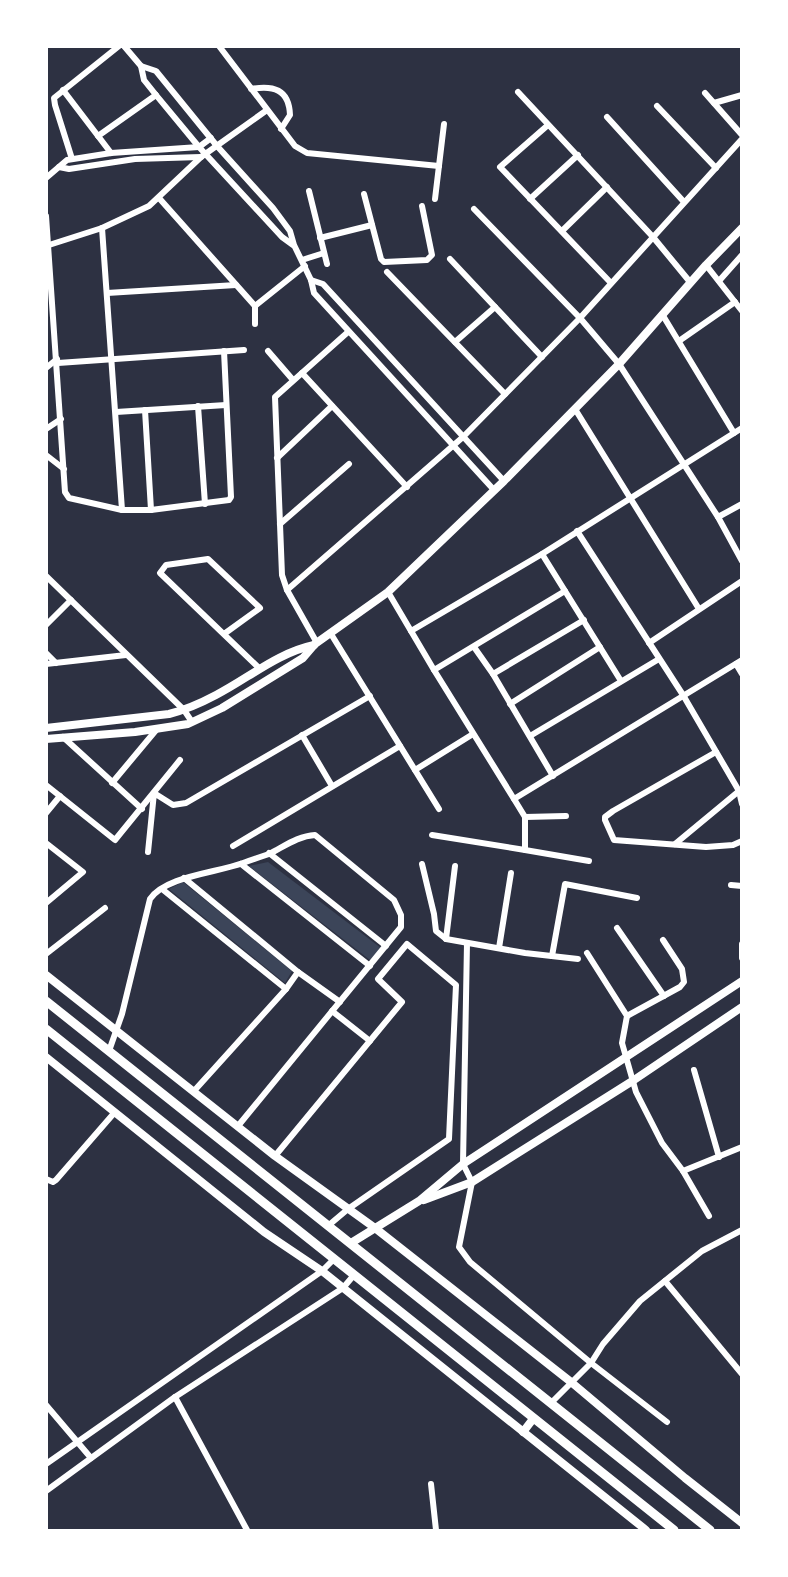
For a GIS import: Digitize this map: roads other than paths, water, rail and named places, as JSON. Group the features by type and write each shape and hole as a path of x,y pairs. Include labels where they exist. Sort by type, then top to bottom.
{"main road":[{"path":"46,1001 710,1530"},
{"path":"46,1029 674,1530"}],"street":[{"path":"72,159 55,105 56,95 119,46"},
{"path":"124,46 141,66 144,80 204,155 282,237 294,245"},
{"path":"219,46 281,129 295,146 307,153 439,166"},
{"path":"141,66 156,71 217,146 273,208 290,231 314,292 494,490"},
{"path":"251,89 268,86 283,94 291,111 290,118 281,129"},
{"path":"63,90 111,153"},
{"path":"518,92 653,237 690,282"},
{"path":"287,590 463,437 580,318 716,168 741,137 705,93"},
{"path":"98,136 156,95"},
{"path":"714,104 741,95"},
{"path":"657,106 716,168"},
{"path":"49,245 102,228 140,211 159,198 204,155 267,110"},
{"path":"607,117 684,202"},
{"path":"435,199 444,124"},
{"path":"548,125 500,167 611,284"},
{"path":"46,178 67,160 111,153 199,147 211,138"},
{"path":"59,167 69,169 135,159 204,155"},
{"path":"530,199 578,155"},
{"path":"562,231 607,187"},
{"path":"309,191 327,264"},
{"path":"364,194 382,261 427,260 432,255 422,206"},
{"path":"159,198 255,306 255,324"},
{"path":"474,208 580,318 619,364 718,518 741,561"},
{"path":"46,216 58,361 65,492 69,498 122,510 151,510 226,502 231,497 224,351"},
{"path":"320,238 372,225"},
{"path":"102,228 122,510"},
{"path":"46,739 157,729 192,723 222,708 303,658 316,644 388,592 504,481 619,364 705,265 741,228"},
{"path":"255,306 303,263 324,253"},
{"path":"719,281 741,255"},
{"path":"450,259 542,357"},
{"path":"705,265 741,311"},
{"path":"387,272 505,394"},
{"path":"311,280 323,284 504,481"},
{"path":"107,293 236,285"},
{"path":"679,341 735,302"},
{"path":"455,342 495,307"},
{"path":"662,314 734,433"},
{"path":"316,644 287,590 282,575 275,397 348,332"},
{"path":"46,368 58,361 244,350"},
{"path":"268,351 293,380"},
{"path":"302,373 407,487"},
{"path":"116,412 225,405"},
{"path":"198,406 205,504"},
{"path":"278,458 332,406"},
{"path":"575,409 699,609"},
{"path":"145,410 151,510"},
{"path":"46,429 61,418"},
{"path":"411,631 542,554 741,428"},
{"path":"46,455 64,469"},
{"path":"280,524 349,464"},
{"path":"718,518 741,504"},
{"path":"577,531 683,695 739,791 741,804"},
{"path":"542,554 621,681"},
{"path":"224,634 260,608 208,559 166,565 160,573 259,668"},
{"path":"46,576 184,710 192,723"},
{"path":"649,643 741,581"},
{"path":"434,670 565,591"},
{"path":"388,592 525,817 525,850"},
{"path":"46,625 71,600"},
{"path":"493,674 584,620"},
{"path":"332,634 439,809"},
{"path":"46,728 169,714 184,710 217,695 259,668 295,649 316,644"},
{"path":"474,646 553,776"},
{"path":"510,704 600,647"},
{"path":"46,653 56,663"},
{"path":"46,664 126,655"},
{"path":"530,736 659,659"},
{"path":"514,799 739,662 741,674"},
{"path":"154,793 173,806 186,803 370,696"},
{"path":"112,783 157,729"},
{"path":"415,770 473,734"},
{"path":"302,735 332,786"},
{"path":"63,737 142,809"},
{"path":"233,846 400,746"},
{"path":"716,752 605,817 614,840 706,847 741,841"},
{"path":"46,785 115,840 180,760"},
{"path":"675,844 739,791"},
{"path":"148,852 154,793"},
{"path":"46,813 60,796"},
{"path":"525,817 566,816"},
{"path":"432,834 589,861"},
{"path":"109,1052 117,1030 150,899 156,890 184,878 241,864 303,836 315,835 394,900 401,915 401,927 238,1126"},
{"path":"46,843 83,872 46,903"},
{"path":"269,853 386,946"},
{"path":"241,864 370,966"},
{"path":"422,864 436,931 446,939 578,959"},
{"path":"446,939 455,866"},
{"path":"499,948 511,873"},
{"path":"184,878 298,972 340,1002"},
{"path":"552,956 565,884 637,898"},
{"path":"731,885 741,886"},
{"path":"162,889 286,989"},
{"path":"46,954 105,908"},
{"path":"616,928 664,996"},
{"path":"627,1016 680,987 684,977 682,969 663,940"},
{"path":"467,943 463,1164 472,1182 459,1247 470,1262 591,1363 667,1422"},
{"path":"275,1156 402,1002 378,979 407,944 456,985 449,1139 348,1209 329,1225"},
{"path":"741,944 741,958"},
{"path":"587,953 627,1016 622,1043 636,1092 662,1143 683,1171 709,1216"},
{"path":"194,1091 286,989 298,972"},
{"path":"46,975 275,1156 375,1228 570,1382 741,1523"},
{"path":"351,1243 419,1201 463,1164 741,981"},
{"path":"419,1201 472,1182 634,1080 741,1007"},
{"path":"332,1011 370,1041"},
{"path":"46,1057 264,1232 322,1271 646,1530"},
{"path":"694,1070 719,1156"},
{"path":"46,1179 53,1182 56,1180 115,1112"},
{"path":"683,1171 741,1148"},
{"path":"551,1402 591,1363 603,1344 640,1301 702,1251 741,1230"},
{"path":"46,1464 322,1271 334,1259"},
{"path":"46,1491 175,1397 343,1288 354,1275"},
{"path":"665,1281 741,1374"},
{"path":"175,1397 247,1530"},
{"path":"46,1405 91,1458"},
{"path":"523,1432 533,1419"},
{"path":"431,1484 436,1530"}]}
